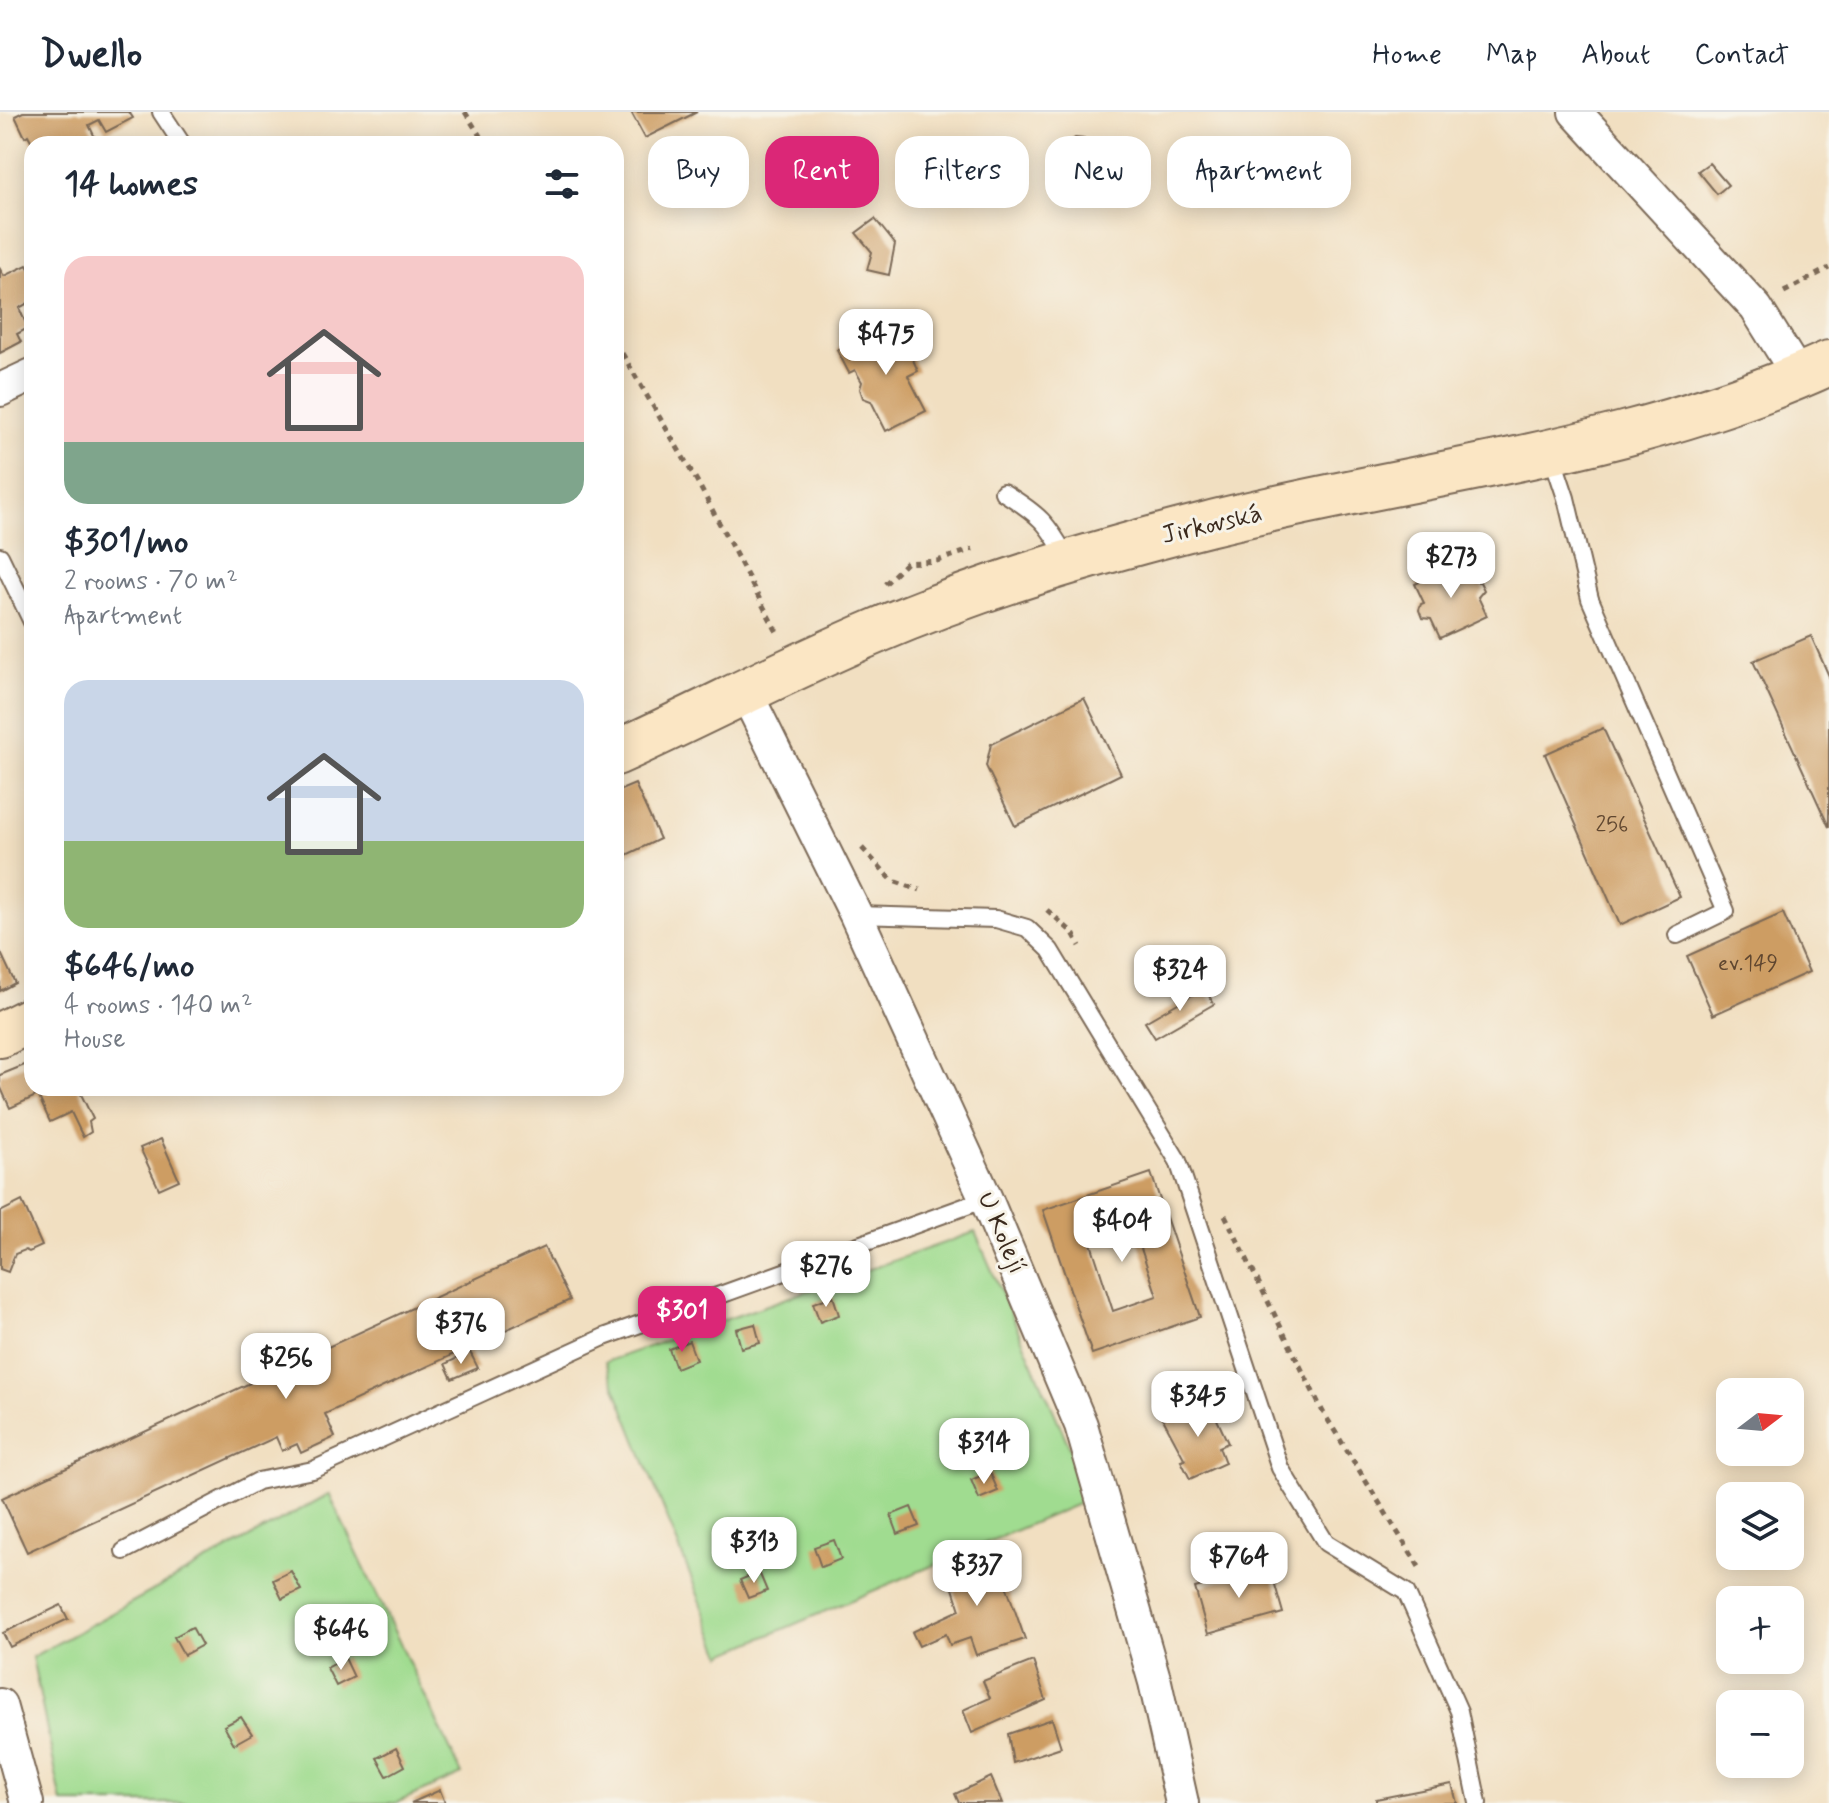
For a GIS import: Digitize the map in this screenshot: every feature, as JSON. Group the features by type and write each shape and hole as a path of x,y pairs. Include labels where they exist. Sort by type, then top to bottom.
{"main road":[{"name":"Jirkovská","path":"624,749 872,633 1007,581 1212,523 1551,452 1668,423 1814,370"},
{"path":"0,1035 24,1023"}],"street":[{"path":"1575,112 1814,370"},
{"path":"0,390 24,379"},
{"name":"U Kolejí","path":"745,691 856,915 986,1199 1081,1425 1155,1682 1182,1803"},
{"path":"0,1705 27,1803"}],"lane":[{"path":"161,112 177,136"},
{"path":"1551,452 1566,498 1590,599 1726,911 1677,935"},
{"path":"1003,492 1048,524 1069,562"},
{"path":"0,556 24,606"},
{"path":"856,915 996,919 1027,928 1050,950 1178,1161 1280,1468 1326,1543 1406,1592 1459,1711 1478,1803"},
{"path":"124,1551 258,1481 313,1470 604,1337 986,1199"}],"path":[{"path":"465,112 480,136"},
{"path":"1756,308 1829,268"},
{"path":"624,357 697,481 778,635"}],"green space":[{"path":"975,1232 1092,1498 722,1655 605,1362"},
{"path":"329,1494 462,1774 396,1803 62,1803 32,1657"}],"building":[{"path":"23,112 129,112 133,118 106,132 99,120 89,125 94,136 25,136 15,116"},
{"path":"631,112 697,112 648,136 645,138"},
{"path":"1709,163 1728,185 1717,194 1698,171"},
{"path":"875,219 895,244 889,275 867,270 872,252 856,233"},
{"path":"24,266 24,305 19,308 24,319 24,330 17,334 21,342 0,353 0,269 4,276"},
{"path":"897,328 910,347 918,371 908,376 926,411 886,431 871,401 863,398 860,389 862,382 855,370 849,373 837,350 855,341 858,348"},
{"path":"1462,562 1471,581 1480,582 1484,590 1478,597 1487,616 1440,638 1431,619 1422,618 1419,610 1424,603 1415,584"},
{"path":"1811,636 1829,676 1829,827 1753,661"},
{"path":"1084,698 1121,774 1015,826 986,766 991,744"},
{"path":"1603,728 1680,897 1620,925 1545,754"},
{"path":"635,784 660,839 624,856 624,789"},
{"path":"1783,913 1809,972 1713,1015 1687,956"},
{"path":"0,951 15,983 0,991"},
{"path":"1204,988 1214,1004 1155,1038 1145,1022"},
{"path":"24,1065 24,1096 36,1096 10,1108 0,1086 0,1075"},
{"path":"38,1096 82,1096 93,1119 89,1122 91,1132 83,1137 71,1112 50,1122"},
{"path":"161,1139 179,1180 159,1189 140,1148"},
{"path":"1151,1173 1200,1317 1092,1354 1043,1210","holes":["1130,1216 1157,1296 1113,1311 1087,1231"]},
{"path":"22,1201 42,1246 15,1254 8,1272 0,1269 0,1212"},
{"path":"544,1247 570,1300 325,1414 335,1437 301,1453 297,1444 282,1451 276,1437 27,1552 2,1498"},
{"path":"833,1296 839,1315 820,1322 813,1303"},
{"path":"755,1324 760,1343 741,1348 736,1329"},
{"path":"689,1341 696,1360 676,1368 669,1349"},
{"path":"470,1352 478,1368 452,1379 445,1364"},
{"path":"1209,1402 1228,1443 1219,1447 1225,1463 1190,1479 1181,1461 1185,1460 1163,1419"},
{"path":"990,1472 998,1491 979,1499 971,1480"},
{"path":"911,1507 919,1526 898,1534 891,1515"},
{"path":"834,1540 841,1559 821,1567 814,1547"},
{"path":"994,1551 1025,1639 976,1655 970,1638 950,1645 946,1634 919,1646 912,1632 960,1610 946,1567"},
{"path":"1270,1567 1283,1613 1208,1634 1195,1588"},
{"path":"291,1571 301,1590 282,1599 273,1580"},
{"path":"759,1572 767,1591 748,1598 740,1580"},
{"path":"61,1605 68,1619 10,1647 3,1633"},
{"path":"192,1627 202,1645 184,1655 174,1637"},
{"path":"345,1658 354,1677 336,1686 327,1668"},
{"path":"1033,1661 1046,1700 972,1733 963,1710 990,1698 983,1681"},
{"path":"241,1717 252,1734 234,1744 224,1726"},
{"path":"1052,1719 1061,1747 1013,1763 1008,1734"},
{"path":"396,1748 405,1766 387,1776 377,1758"},
{"path":"991,1777 1002,1803 959,1803 955,1794"},
{"path":"1452,1784 1457,1803 1376,1803 1376,1799"},
{"path":"440,1790 445,1803 411,1803"}]}
